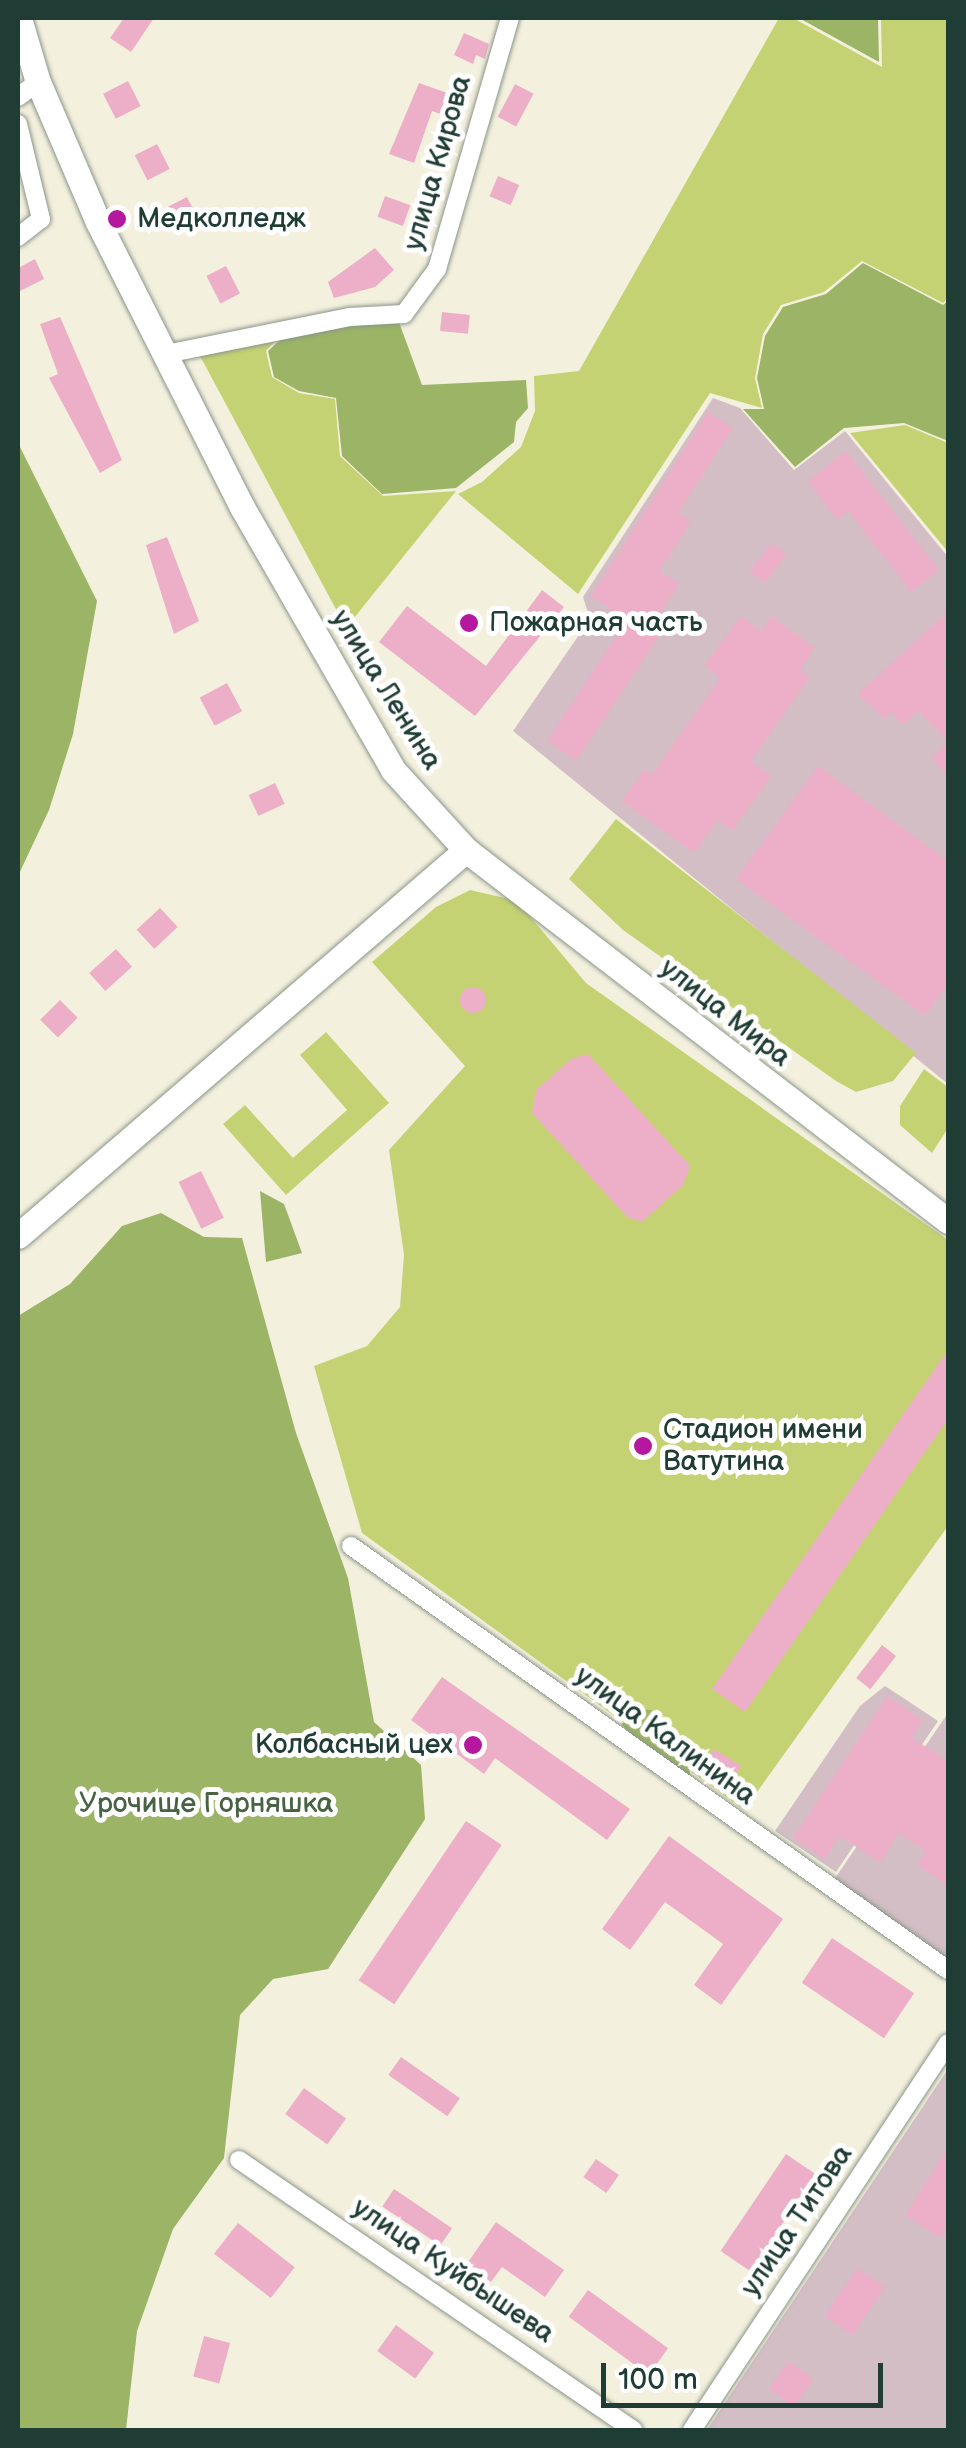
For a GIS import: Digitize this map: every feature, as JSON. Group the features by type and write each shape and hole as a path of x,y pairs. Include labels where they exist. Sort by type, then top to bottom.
{"main road":[{"name":"улица Ленина","path":"19,18 28,89 347,694 394,770 466,850"},
{"name":"улица Мира","path":"466,850 948,1221"},
{"path":"18,1236 466,850"}],"street":[{"name":"улица Кирова","path":"166,354 350,317 404,314 437,269 510,18"},
{"path":"18,124 41,218 18,237"},
{"name":"улица Калинина","path":"351,1546 948,1970"},
{"name":"улица Титова","path":"692,2430 948,2043"},
{"name":"улица Куйбышева","path":"239,2160 633,2430"}],"shaded area":[{"path":"713,398 740,408 794,470 845,431 948,557 948,1084 513,731 590,619 583,597"},
{"path":"885,1686 938,1721 836,1872 775,1831 860,1706"},
{"path":"948,1713 948,1969 829,1887"},
{"path":"948,2069 948,2430 707,2430"}],"green space":[{"path":"779,18 793,18 882,67 881,18 948,18 948,298 943,303 862,261 824,292 781,305 763,334 755,378 762,408 710,393 578,594 458,494 482,482 521,447 535,411 534,376 579,371"},
{"path":"799,18 878,18 879,62"},
{"path":"863,263 943,305 948,301 948,441 904,423 844,428 795,467 743,409 764,409 757,378 765,336 783,307 826,294"},
{"path":"396,314 422,385 526,380 528,408 516,422 514,442 456,488 382,494 342,456 336,398 299,391 274,377 268,351 282,338"},
{"path":"277,339 266,351 272,377 299,393 335,399 340,456 383,496 456,491 346,628 200,356"},
{"path":"905,425 948,443 948,552 850,433"},
{"path":"18,443 97,601 73,734 49,810 18,876"},
{"path":"616,819 916,1053 893,1081 856,1092 836,1081 623,930 569,879"},
{"name":"Стадион имени Ватутина","path":"470,890 517,901 586,983 948,1240 948,1526 744,1810 362,1533 314,1366 367,1346 400,1307 404,1255 389,1150 465,1066 372,962 436,907"},
{"path":"326,1032 389,1103 286,1195 223,1124 245,1105 293,1158 347,1110 300,1055"},
{"path":"924,1069 948,1087 948,1128 932,1153 900,1125 900,1106"},
{"path":"260,1191 284,1204 302,1253 266,1262"},
{"name":"Урочище Горняшка","path":"161,1213 204,1237 242,1238 296,1433 348,1578 374,1722 421,1765 425,1819 328,1969 273,1979 240,2015 224,2158 173,2229 137,2331 126,2430 18,2430 18,1316 70,1284 122,1226"},
{"path":"633,1708 657,1711 684,1744 691,1778 655,1759 621,1724 632,1718"}],"building":[{"path":"124,18 154,18 131,52 110,38"},
{"path":"464,33 489,44 485,59 476,55 473,64 454,55"},
{"path":"128,81 141,106 116,119 103,94"},
{"path":"419,83 453,95 446,116 432,111 414,163 389,154"},
{"path":"515,84 534,94 516,127 498,117"},
{"path":"157,144 170,169 147,180 135,155"},
{"path":"498,176 519,185 511,205 489,196"},
{"path":"385,196 410,205 403,226 377,217"},
{"path":"187,197 200,222 181,231 168,207"},
{"path":"375,248 394,270 375,287 334,298 328,282"},
{"path":"35,259 44,279 18,292 18,268"},
{"path":"226,266 240,294 220,304 206,276"},
{"path":"442,312 470,315 468,334 440,331"},
{"path":"60,317 122,460 100,473 49,378 58,374 40,324"},
{"path":"708,412 733,428 678,513 691,522 659,571 679,584 658,617 668,623 576,761 547,741 627,620 591,596"},
{"path":"846,451 939,570 911,592 848,511 837,520 808,481"},
{"path":"167,537 199,621 174,634 146,545"},
{"path":"772,543 787,555 764,583 749,571"},
{"path":"542,590 564,607 475,716 379,642 407,606 486,666"},
{"path":"948,611 948,655 942,662 948,669 948,742 918,710 904,725 891,712 884,719 858,694"},
{"path":"741,616 761,631 771,616 815,648 800,669 810,677 751,761 771,776 732,831 718,820 694,853 622,801 645,769 652,775 720,678 704,666"},
{"path":"227,683 242,711 215,726 200,698"},
{"path":"948,742 948,776 931,758"},
{"path":"818,766 948,861 948,983 925,1016 736,879"},
{"path":"275,783 285,804 258,816 249,795"},
{"path":"160,908 178,927 154,949 137,930"},
{"path":"116,949 132,967 105,991 89,973"},
{"path":"473,987 482,991 486,1000 482,1009 473,1013 464,1009 460,1000 464,991"},
{"path":"60,1000 78,1018 58,1037 40,1020"},
{"path":"588,1054 690,1166 683,1185 642,1222 627,1217 532,1113 536,1090 571,1059"},
{"path":"201,1171 224,1218 201,1229 179,1182"},
{"path":"948,1350 948,1419 745,1712 712,1689"},
{"path":"882,1645 896,1656 870,1689 856,1678"},
{"path":"442,1677 630,1809 607,1840 495,1758 484,1774 411,1720"},
{"path":"887,1696 923,1720 912,1738 948,1761 948,1886 917,1865 926,1851 898,1833 880,1863 840,1836 825,1859 793,1838"},
{"path":"714,1749 741,1766 732,1781 704,1764"},
{"path":"466,1821 502,1845 394,2004 359,1980"},
{"path":"669,1836 783,1919 721,2005 694,1985 723,1944 665,1902 630,1950 602,1929"},
{"path":"832,1938 914,1993 884,2038 802,1983"},
{"path":"401,2057 460,2098 447,2116 388,2075"},
{"path":"304,2088 346,2119 327,2144 285,2114"},
{"path":"948,2148 948,2225 940,2238 905,2215"},
{"path":"786,2154 816,2174 750,2271 721,2251"},
{"path":"596,2159 619,2175 606,2193 583,2177"},
{"path":"394,2189 452,2228 440,2246 382,2206"},
{"path":"496,2222 564,2270 545,2297 502,2267 491,2282 466,2265"},
{"path":"238,2223 295,2267 271,2298 214,2254"},
{"path":"857,2268 885,2287 853,2335 825,2316"},
{"path":"588,2290 668,2348 649,2375 569,2317"},
{"path":"396,2325 434,2353 415,2379 377,2351"},
{"path":"204,2336 230,2343 219,2384 193,2377"},
{"path":"789,2361 814,2380 793,2407 769,2388"}],"place":[{"name":"Медколледж","path":"117,219"},
{"name":"Пожарная часть","path":"469,623"},
{"name":"Стадион имени Ватутина","path":"643,1446"},
{"name":"Колбасный цех","path":"473,1745"}]}
